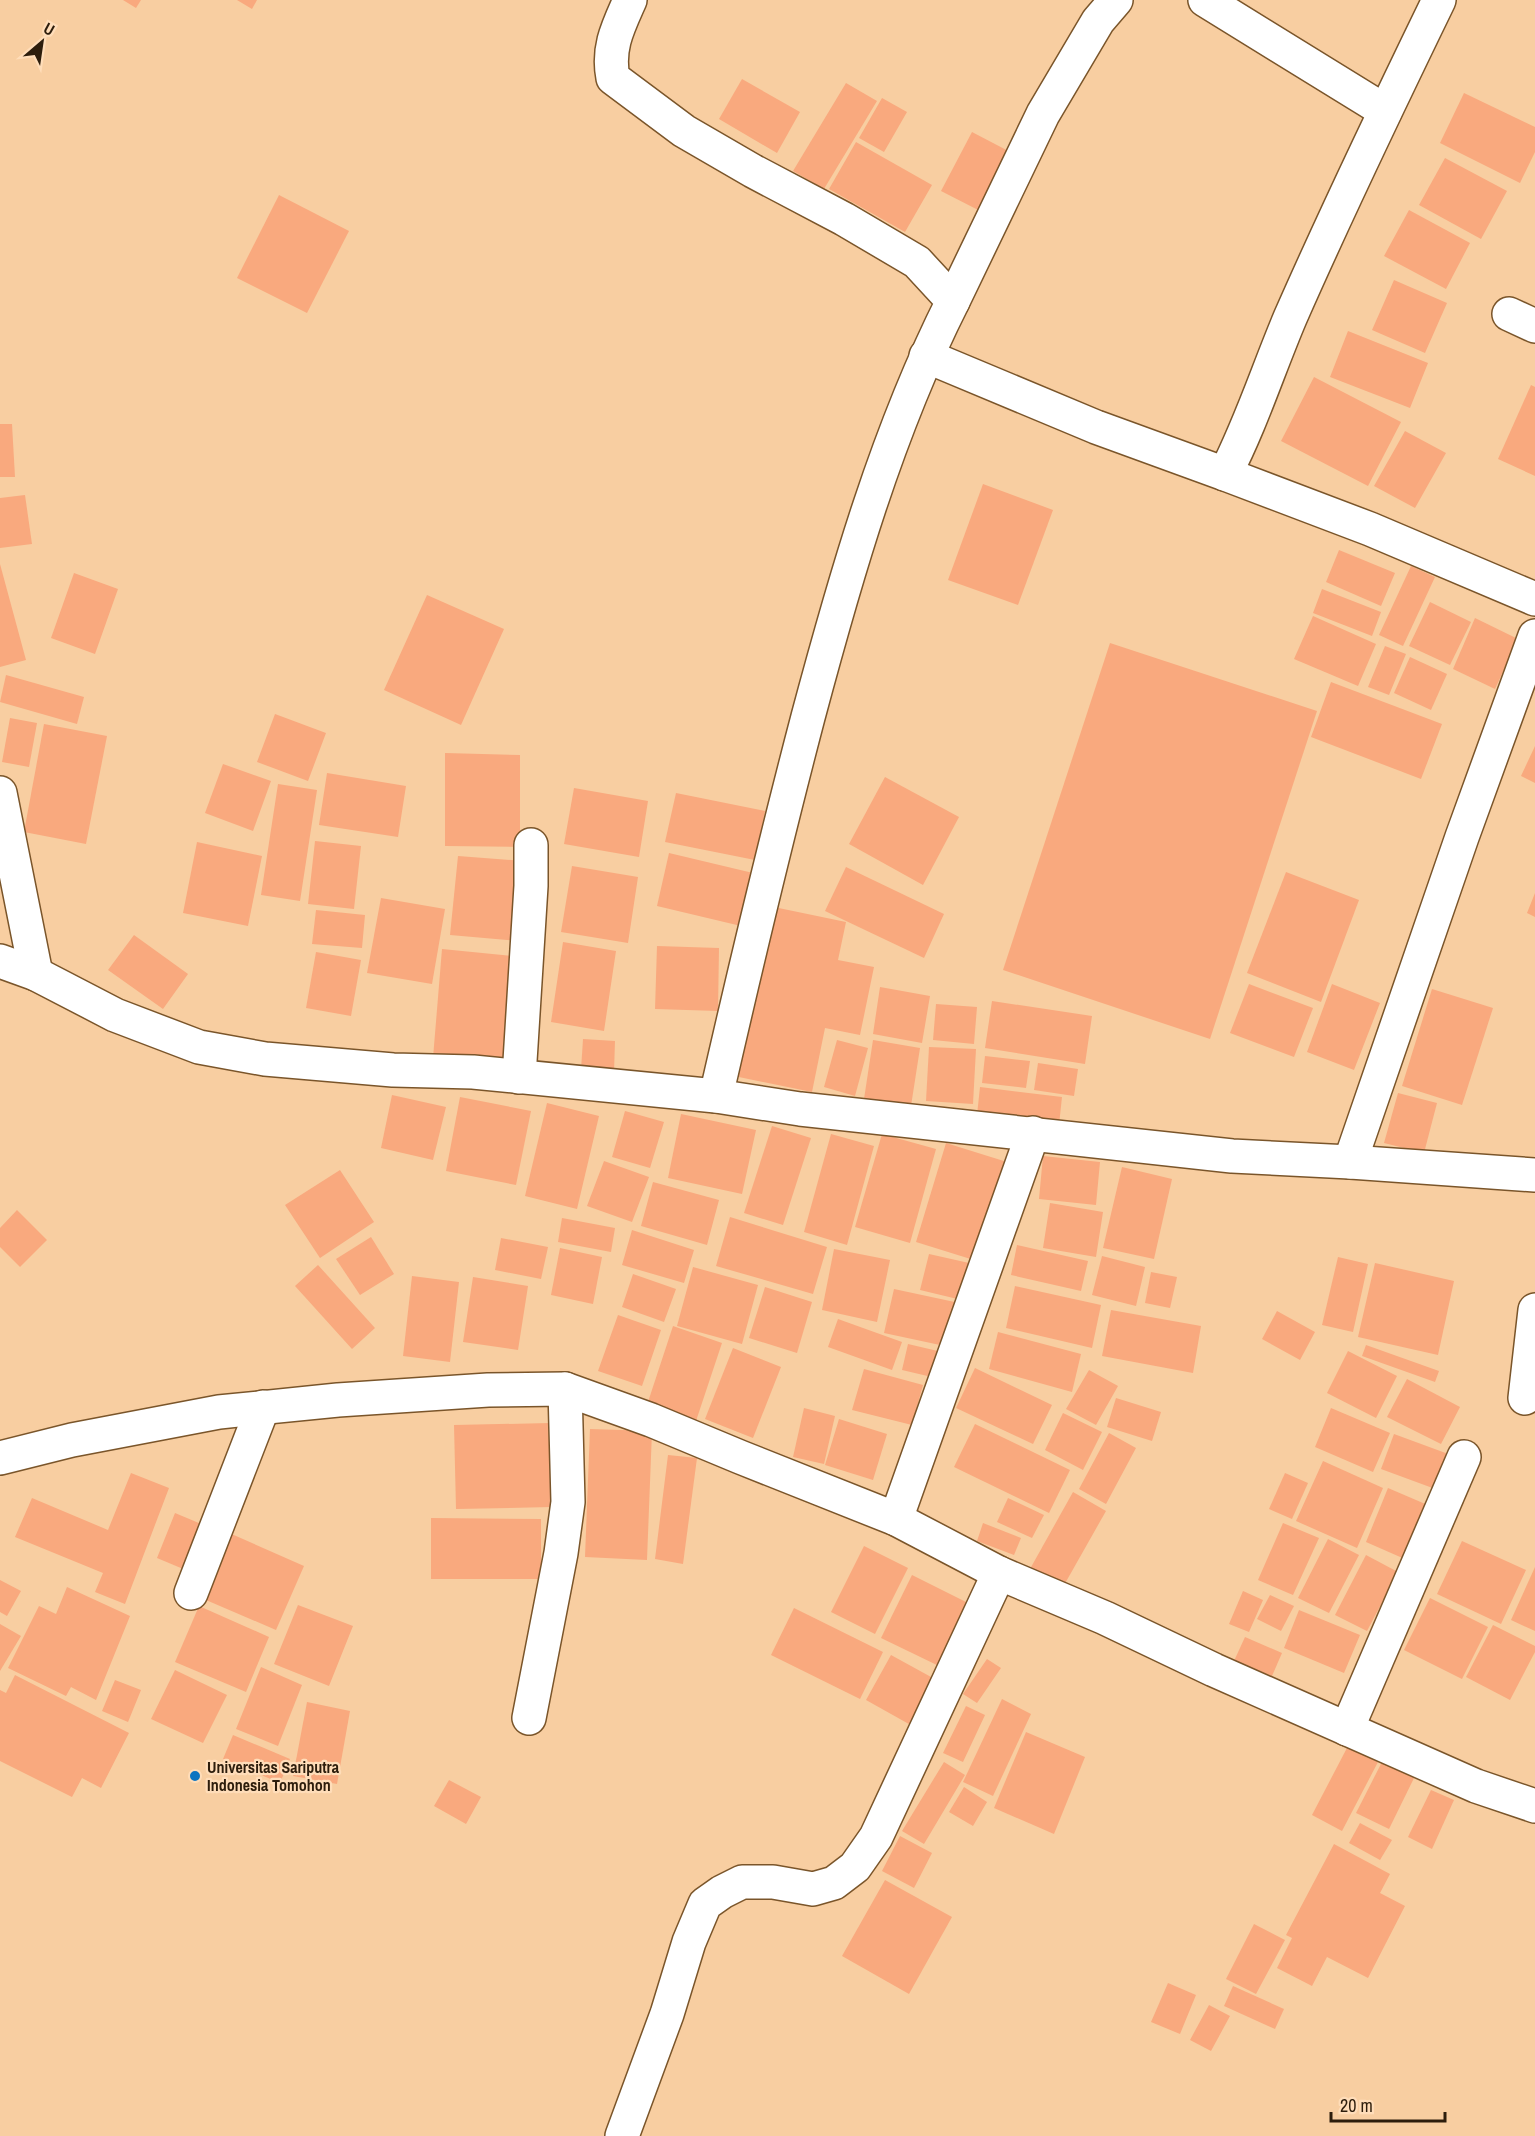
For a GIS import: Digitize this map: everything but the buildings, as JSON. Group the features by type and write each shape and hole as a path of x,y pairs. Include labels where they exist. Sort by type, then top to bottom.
{"street":[{"path":"630,0 617,30 610,61 613,78 684,131 844,219 916,262 953,301"},
{"path":"716,1096 760,902 832,628 887,454 926,356 1043,114 1098,21 1116,0"},
{"path":"1205,0 1385,111"},
{"path":"1225,474 1239,447 1290,320 1385,111 1439,0"},
{"path":"926,356 1096,427 1371,529 1535,599"},
{"path":"1350,1162 1462,837 1535,636"},
{"path":"0,793 36,974"},
{"path":"519,1077 531,886 531,845"},
{"path":"0,961 36,974 115,1015 199,1047 265,1059 393,1070 473,1072 716,1096 800,1109 1232,1156 1535,1175"},
{"path":"896,1519 1033,1133"},
{"path":"1526,1398 1535,1310"},
{"path":"529,1718 561,1553 568,1502 565,1389"},
{"path":"0,1458 72,1440 197,1416 263,1407 488,1390 565,1389 651,1420 896,1519 999,1573 1105,1618 1476,1786 1535,1806"},
{"path":"190,1593 263,1407"},
{"path":"1347,1729 1464,1457"},
{"path":"622,2136 667,2014 689,1942 705,1904 742,1882 773,1882 813,1889 834,1883 855,1867 880,1828 999,1573"}],"place":[{"name":"Universitas Sariputra Indonesia Tomohon","path":"195,1776"}]}
